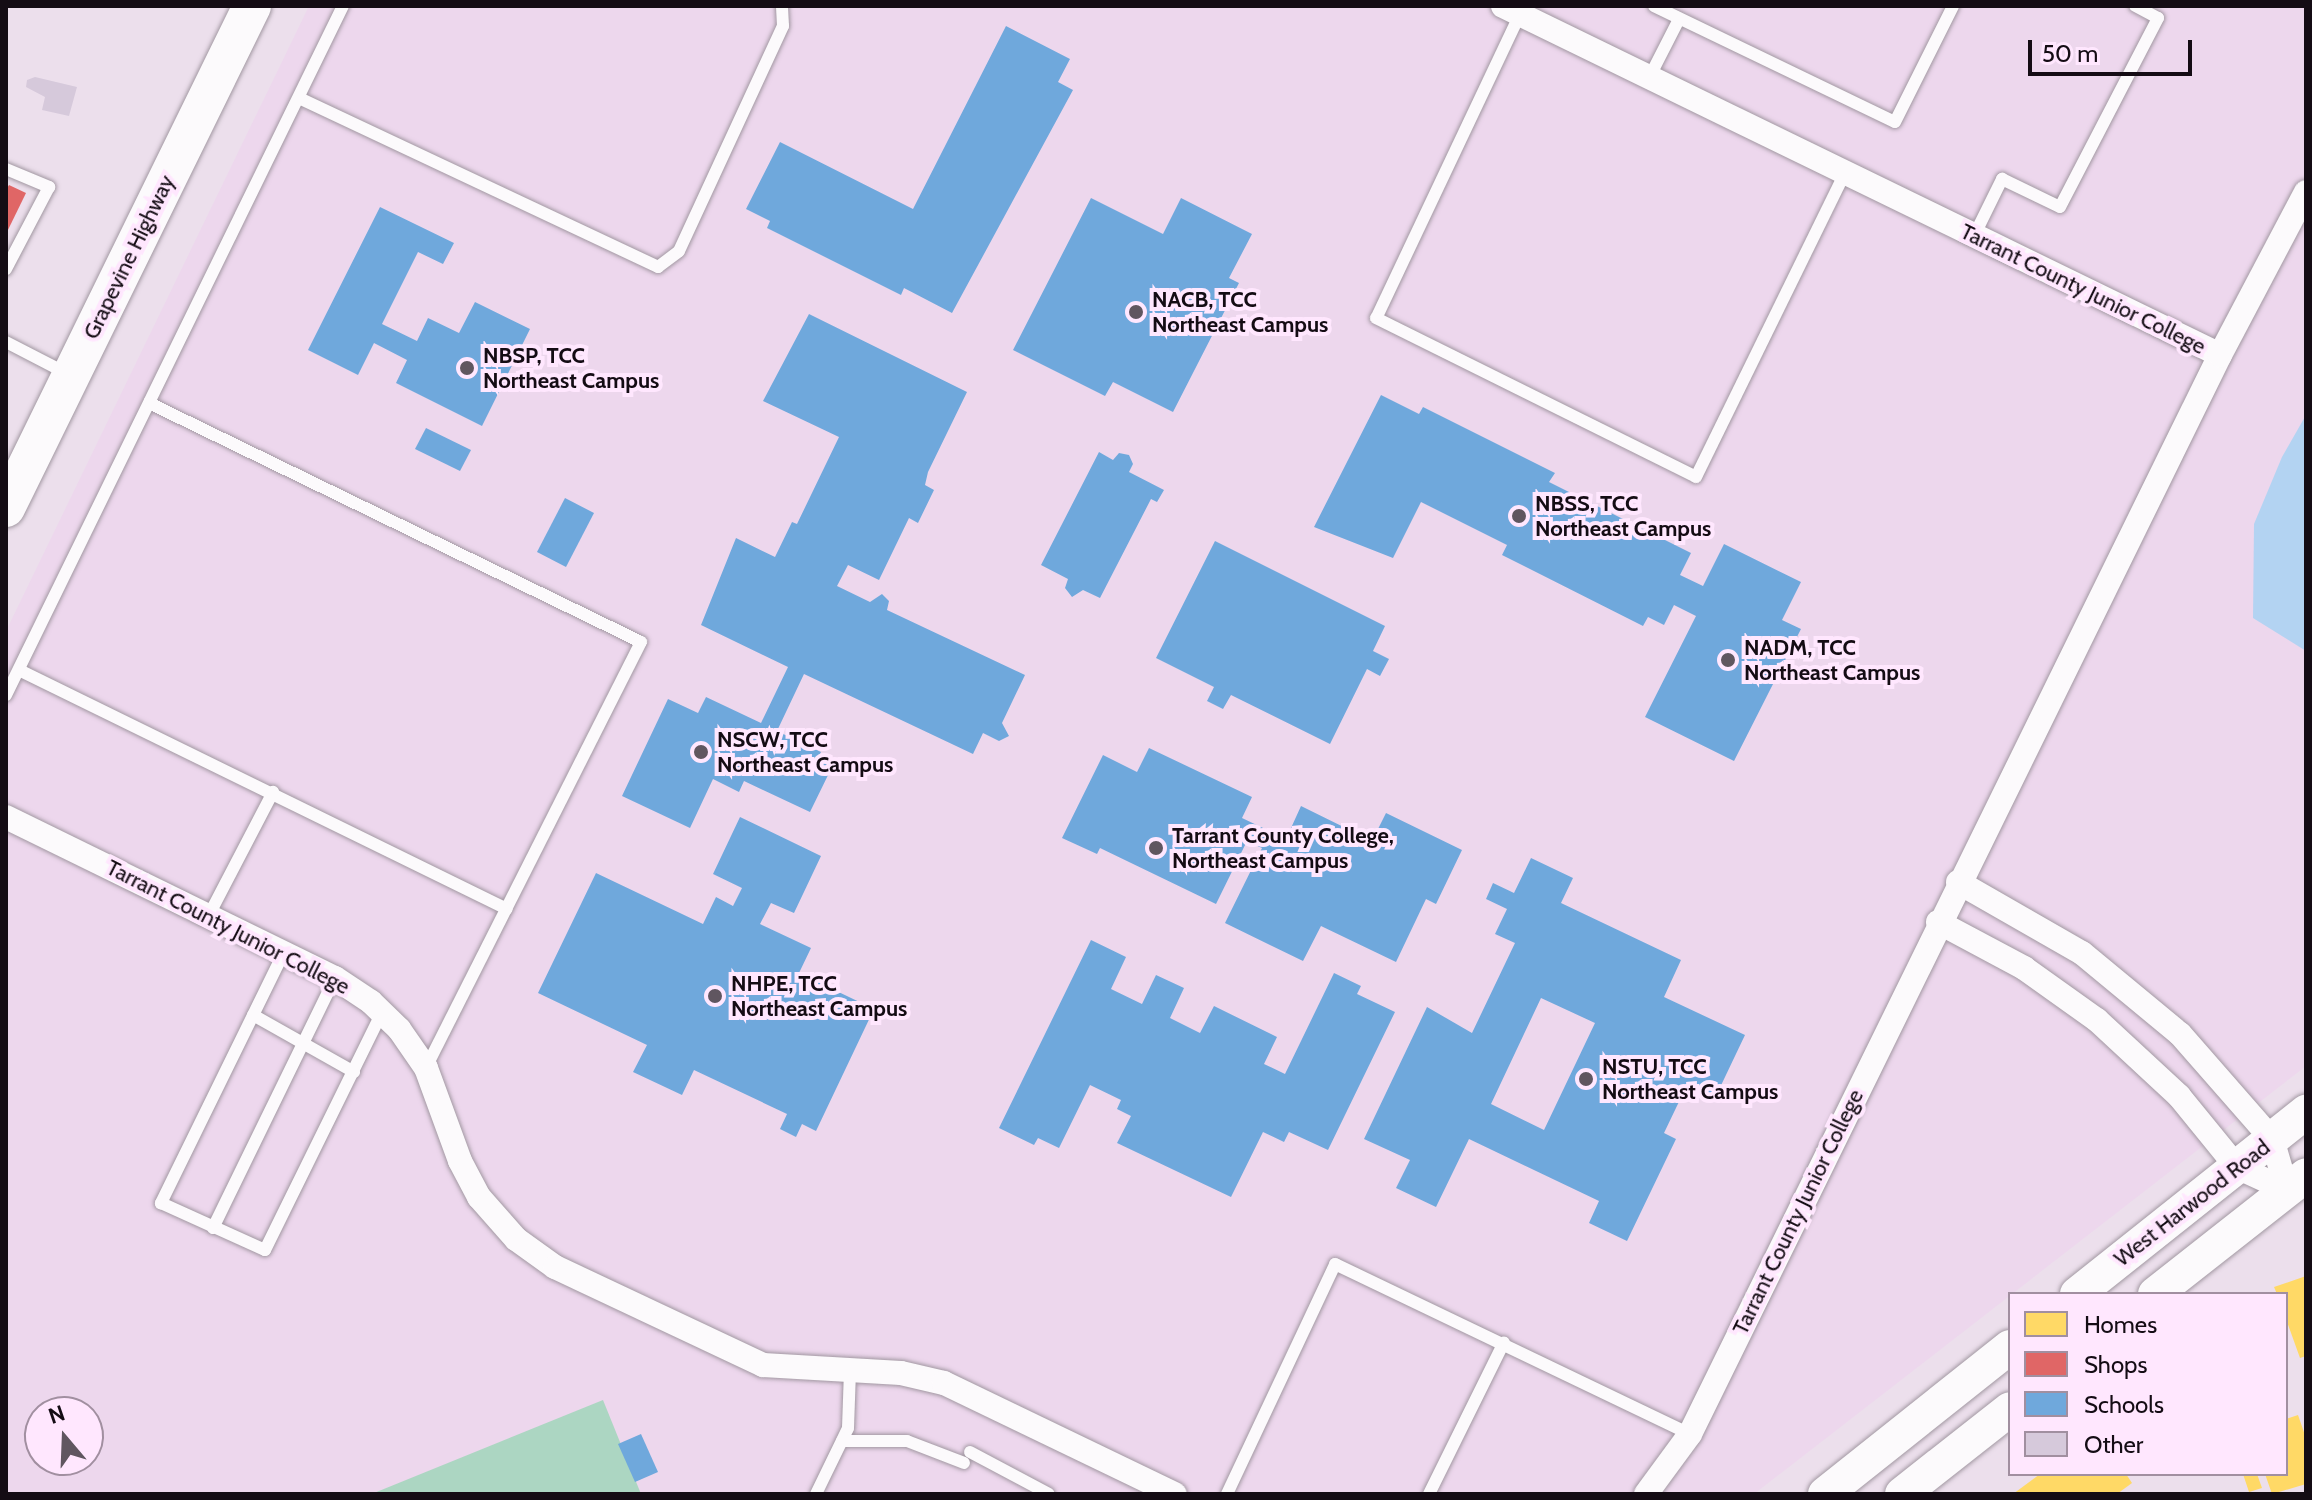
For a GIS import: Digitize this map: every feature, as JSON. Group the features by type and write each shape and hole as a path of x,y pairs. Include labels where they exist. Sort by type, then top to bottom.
{"main road":[{"name":"Grapevine Highway","path":"6,508 252,6"},
{"name":"West Harwood Road","path":"2080,1292 2306,1112"},
{"path":"2158,1292 2297,1182"},
{"path":"1825,1494 2008,1349"},
{"path":"1902,1494 2008,1411"}],"street":[{"name":"Tarrant County Junior College","path":"1512,10 2220,355 1938,922 1690,1434 1646,1494"},
{"path":"2220,355 2306,192"},
{"name":"Tarrant County Junior College","path":"6,817 335,978 382,1012 426,1068 468,1180 498,1222 535,1255 743,1358 763,1365 901,1373 954,1387 1175,1494"},
{"path":"1958,882 2044,928 2118,980 2209,1063 2272,1139 2297,1182"},
{"path":"1938,922 2024,968 2097,1020 2179,1096 2237,1167 2297,1182"}],"lane":[{"path":"6,695 343,6"},
{"path":"299,98 658,267 679,251 783,26 782,6"},
{"path":"1654,6 1895,122 1953,6"},
{"path":"1974,236 2002,179 2060,207 2158,18 2135,6"},
{"path":"1512,10 1376,318 1696,477 1845,173"},
{"path":"1649,78 1679,19"},
{"path":"6,169 49,187 6,269"},
{"path":"6,342 71,376"},
{"path":"149,403 641,642 426,1068"},
{"path":"19,670 507,909"},
{"path":"209,915 273,792"},
{"path":"284,952 161,1203 265,1250 382,1012"},
{"path":"213,1228 335,978"},
{"path":"253,1015 304,1041 354,1072"},
{"path":"1227,1494 1335,1264 1504,1342 1690,1434"},
{"path":"1429,1494 1504,1342"},
{"path":"816,1494 849,1421 850,1370"},
{"path":"842,1441 907,1441 967,1458 1049,1494"}],"shaded area":[{"name":"Tarrant County College, Northeast Campus","path":"309,6 2306,6 2306,1066 2015,1292 2008,1292 2008,1297 1754,1494 6,1494 6,631"}],"green space":[{"path":"603,1400 641,1494 374,1493"}],"water":[{"path":"2306,415 2306,651 2253,618 2254,524 2282,457"}],"building: Homes":[{"path":"2306,1276 2306,1356 2300,1358 2288,1325 2288,1292 2276,1292 2274,1287"},
{"path":"2298,1415 2306,1438 2306,1484 2272,1494 2266,1476 2288,1476 2288,1418"},
{"path":"2037,1476 2127,1476 2132,1483 2117,1494 2013,1494"},
{"path":"2244,1476 2258,1476 2262,1488 2249,1492"}],"building: Shops":[{"path":"9,185 26,193 6,234 6,190"}],"building: Schools":[{"path":"1006,26 1070,59 1058,82 1073,90 952,313 904,288 901,295 767,228 770,221 746,209 780,142 913,209"},
{"path":"1091,198 1163,234 1181,198 1252,234 1229,278 1239,283 1173,412 1113,382 1105,396 1013,350"},
{"path":"380,207 454,243 443,264 418,252 382,324 417,341 428,318 459,333 475,302 530,329 482,426 396,383 407,360 374,343 358,375 308,350"},
{"path":"809,314 967,392 928,472 925,485 934,490 918,523 909,518 879,580 848,565 837,586 870,602 882,594 889,601 887,610 1025,675 1002,723 1009,736 999,741 983,733 973,754 804,674 777,731 821,752 817,760 832,767 810,812 744,781 739,792 713,779 690,828 622,796 668,699 698,713 706,697 761,723 788,667 701,625 736,538 775,557 792,522 797,524 839,437 763,401"},
{"path":"1381,395 1419,414 1423,407 1555,473 1549,482 1691,553 1680,575 1703,586 1724,544 1801,582 1782,620 1801,629 1734,761 1645,717 1696,616 1674,605 1664,625 1648,617 1643,626 1502,555 1507,545 1421,502 1393,558 1314,527"},
{"path":"426,428 471,450 460,471 415,449"},
{"path":"1099,452 1113,460 1119,453 1129,455 1133,464 1129,472 1164,490 1157,502 1151,499 1100,598 1083,590 1072,597 1065,588 1068,579 1041,565"},
{"path":"565,498 594,513 566,567 537,552"},
{"path":"1215,541 1385,626 1373,651 1389,659 1380,676 1367,669 1330,744 1231,695 1223,709 1207,701 1214,687 1156,658"},
{"path":"1149,748 1252,797 1242,818 1286,839 1301,806 1372,841 1386,813 1462,850 1436,904 1426,899 1396,962 1321,926 1303,961 1225,923 1262,848 1247,841 1216,904 1100,848 1097,854 1062,838 1103,755 1137,772"},
{"path":"740,817 821,856 794,913 771,903 760,924 811,948 799,973 874,1009 816,1131 802,1124 796,1137 780,1129 787,1114 694,1070 682,1095 633,1072 647,1045 538,993 596,873 703,924 716,897 733,906 742,888 713,874"},
{"path":"1531,858 1573,878 1561,903 1681,960 1664,997 1745,1035 1715,1098 1687,1085 1664,1133 1676,1139 1627,1241 1589,1223 1599,1201 1469,1139 1436,1207 1396,1188 1410,1160 1364,1139 1427,1007 1472,1033 1515,943 1495,934 1507,909 1486,899 1493,883 1514,893","holes":["1541,998 1595,1023 1544,1130 1491,1104"]},
{"path":"1091,940 1126,957 1111,989 1142,1004 1156,975 1184,988 1170,1018 1200,1033 1214,1006 1277,1037 1264,1064 1285,1074 1334,973 1361,986 1357,994 1395,1012 1328,1150 1289,1132 1284,1142 1263,1132 1231,1197 1117,1143 1131,1116 1117,1109 1121,1100 1090,1085 1059,1148 1038,1138 1034,1145 999,1128"},
{"path":"641,1434 658,1472 635,1482 618,1444"}],"building: Other":[{"path":"35,77 77,87 69,116 42,110 45,97 26,87 27,80"}],"place":[{"name":"NACB, TCC Northeast Campus","path":"1136,312"},
{"name":"NBSP, TCC Northeast Campus","path":"467,368"},
{"name":"NBSS, TCC Northeast Campus","path":"1519,516"},
{"name":"NADM, TCC Northeast Campus","path":"1728,660"},
{"name":"NSCW, TCC Northeast Campus","path":"701,752"},
{"name":"Tarrant County College, Northeast Campus","path":"1156,848"},
{"name":"NHPE, TCC Northeast Campus","path":"715,996"},
{"name":"NSTU, TCC Northeast Campus","path":"1586,1079"}]}
